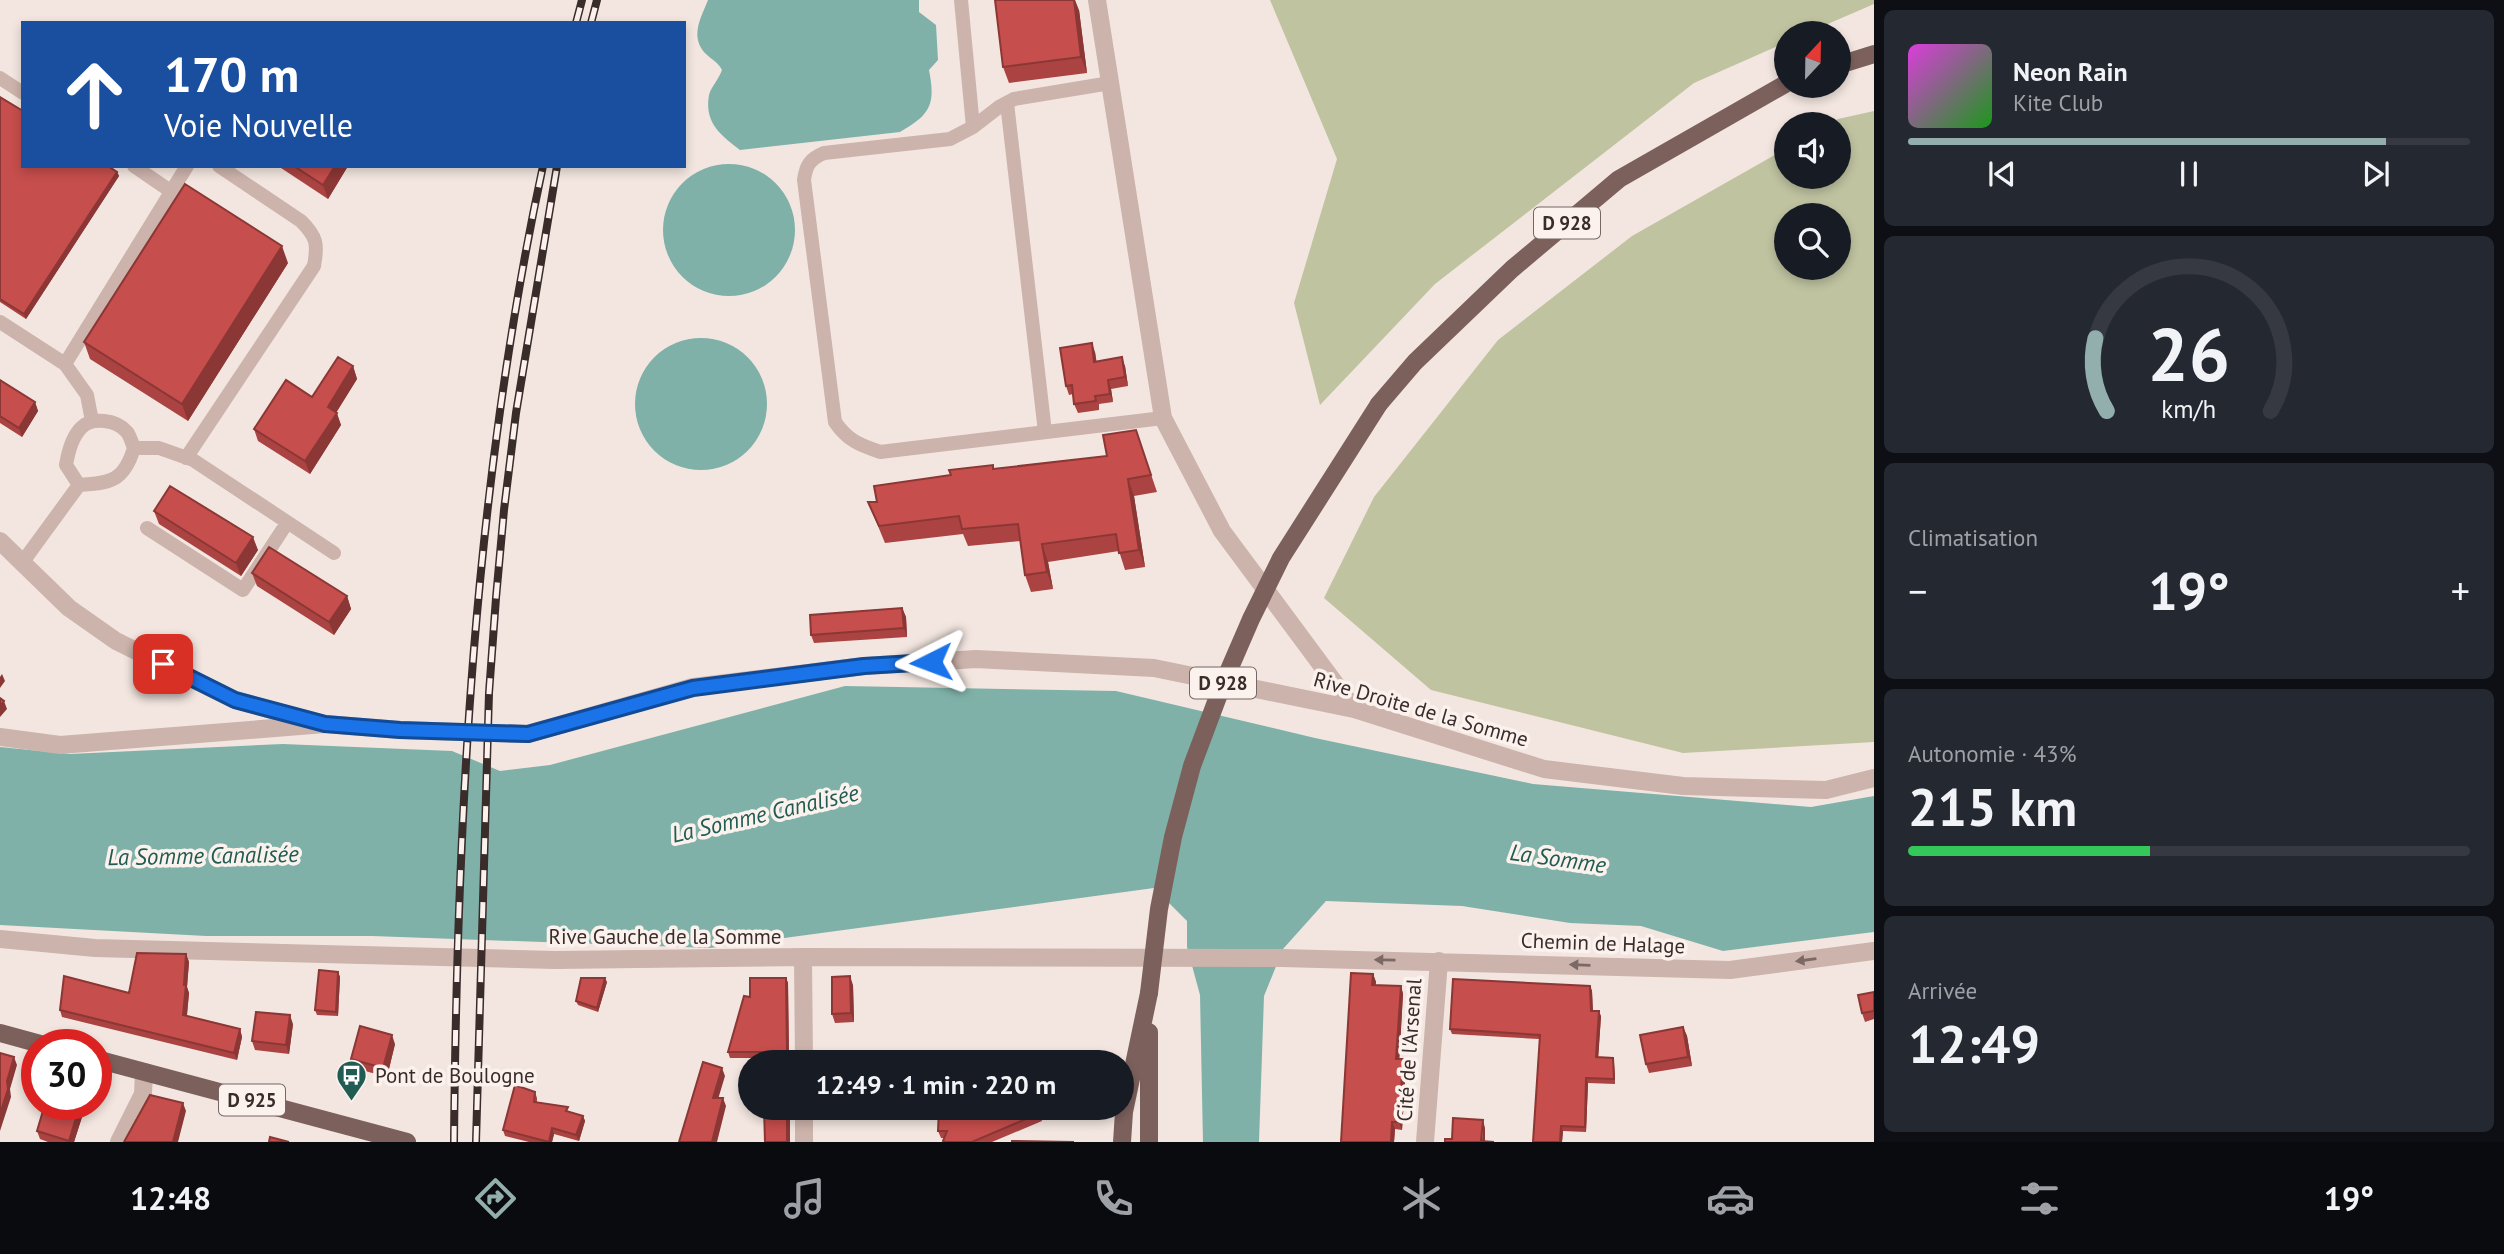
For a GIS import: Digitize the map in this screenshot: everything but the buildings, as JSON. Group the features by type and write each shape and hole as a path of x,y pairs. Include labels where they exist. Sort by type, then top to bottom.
{"main road":[{"path":"1852,61 1874,54"},
{"name":"D 928","path":"1122,1142 1124,1112 1149,993 1159,909 1173,838 1192,766 1222,686 1281,558 1378,404 1415,362 1512,269 1619,179 1774,90"},
{"name":"D 928","path":"1149,993 1149,1142"},
{"path":"0,1033 21,1039"},
{"name":"D 925","path":"112,1063 407,1142"}],"street":[{"path":"1097,0 1163,418 1222,531 1353,709"},
{"path":"0,541 69,608 116,641 235,700 325,724"},
{"name":"Rive Droite de la Somme","path":"0,737 60,745 325,724 400,730 528,734 693,688 864,666 976,659 1154,668 1353,709 1544,769 1683,786 1826,790 1874,778"},
{"name":"Rive Gauche de la Somme","path":"0,939 95,948 555,960 803,957 1330,959"},
{"name":"Chemin de Halage","path":"1330,959 1730,970 1874,951"},
{"path":"803,957 803,1050"},
{"name":"Cité de l'Arsenal","path":"1425,1142 1439,961"},
{"path":"119,1142 143,1094 144,1072"},
{"path":"804,1120 804,1142"}],"lane":[{"path":"961,0 972,127"},
{"path":"0,78 21,92"},
{"path":"1110,83 1014,99 950,139 824,153 814,158 806,167 804,180 835,422 855,444 880,452 1163,418"},
{"path":"1006,103 1045,432"},
{"path":"137,168 172,192"},
{"path":"65,364 186,168"},
{"path":"186,458 314,266 317,247 312,232 302,220 222,168"},
{"path":"0,322 65,364 88,395 92,421"},
{"path":"92,421 110,421 127,432 134,448 130,463 118,478 102,484 79,485 66,465 69,450 81,428 92,421"},
{"path":"134,448 159,448 193,460 334,554"},
{"path":"22,563 79,485"},
{"path":"147,528 243,590 287,523"}],"green space":[{"path":"1270,0 1874,0 1874,4 1835,21 1774,21 1774,48 1694,83 1435,284 1320,405 1294,303 1337,159"},
{"path":"1874,111 1874,742 1683,753 1431,690 1324,598 1374,497 1498,340 1632,236 1774,155 1774,189 1851,189 1851,116"}],"water":[{"path":"708,0 919,0 919,12 936,25 938,60 929,70 932,92 928,108 918,120 900,132 740,150 721,133 709,113 709,95 722,70 701,48 698,41 698,27"},
{"path":"729,164 754,169 776,183 790,205 795,230 790,255 776,277 754,291 729,296 704,291 682,277 668,255 663,230 668,205 682,183 704,169"},
{"path":"701,338 726,343 748,357 762,379 767,404 762,429 748,451 726,465 701,470 676,465 654,451 640,429 635,404 640,379 654,357 676,343"},
{"path":"845,686 1116,691 1315,738 1533,784 1811,807 1874,796 1874,932 1723,951 1641,926 1570,923 1462,906 1326,901 1283,949 1264,996 1259,1142 1203,1142 1200,995 1187,947 1187,921 1154,888 710,948 372,936 206,936 0,925 0,747 70,754 283,744 452,751 500,771 550,765"}],"railway":[{"path":"577,21 582,0"},
{"path":"592,21 597,0"},
{"path":"454,1142 459,897 465,774 485,530 519,287 543,168"},
{"path":"476,1142 489,693 496,598 516,413 557,168"}],"place":[{"name":"Pont de Boulogne","path":"352,1102"}],"route":[{"path":"163,664 235,700 325,724 400,730 528,734 693,688 864,666 931,662"}],"water label":[{"name":"La Somme Canalisée","path":"765,813"},
{"name":"La Somme Canalisée","path":"203,855"},
{"name":"La Somme","path":"1558,858"}]}
